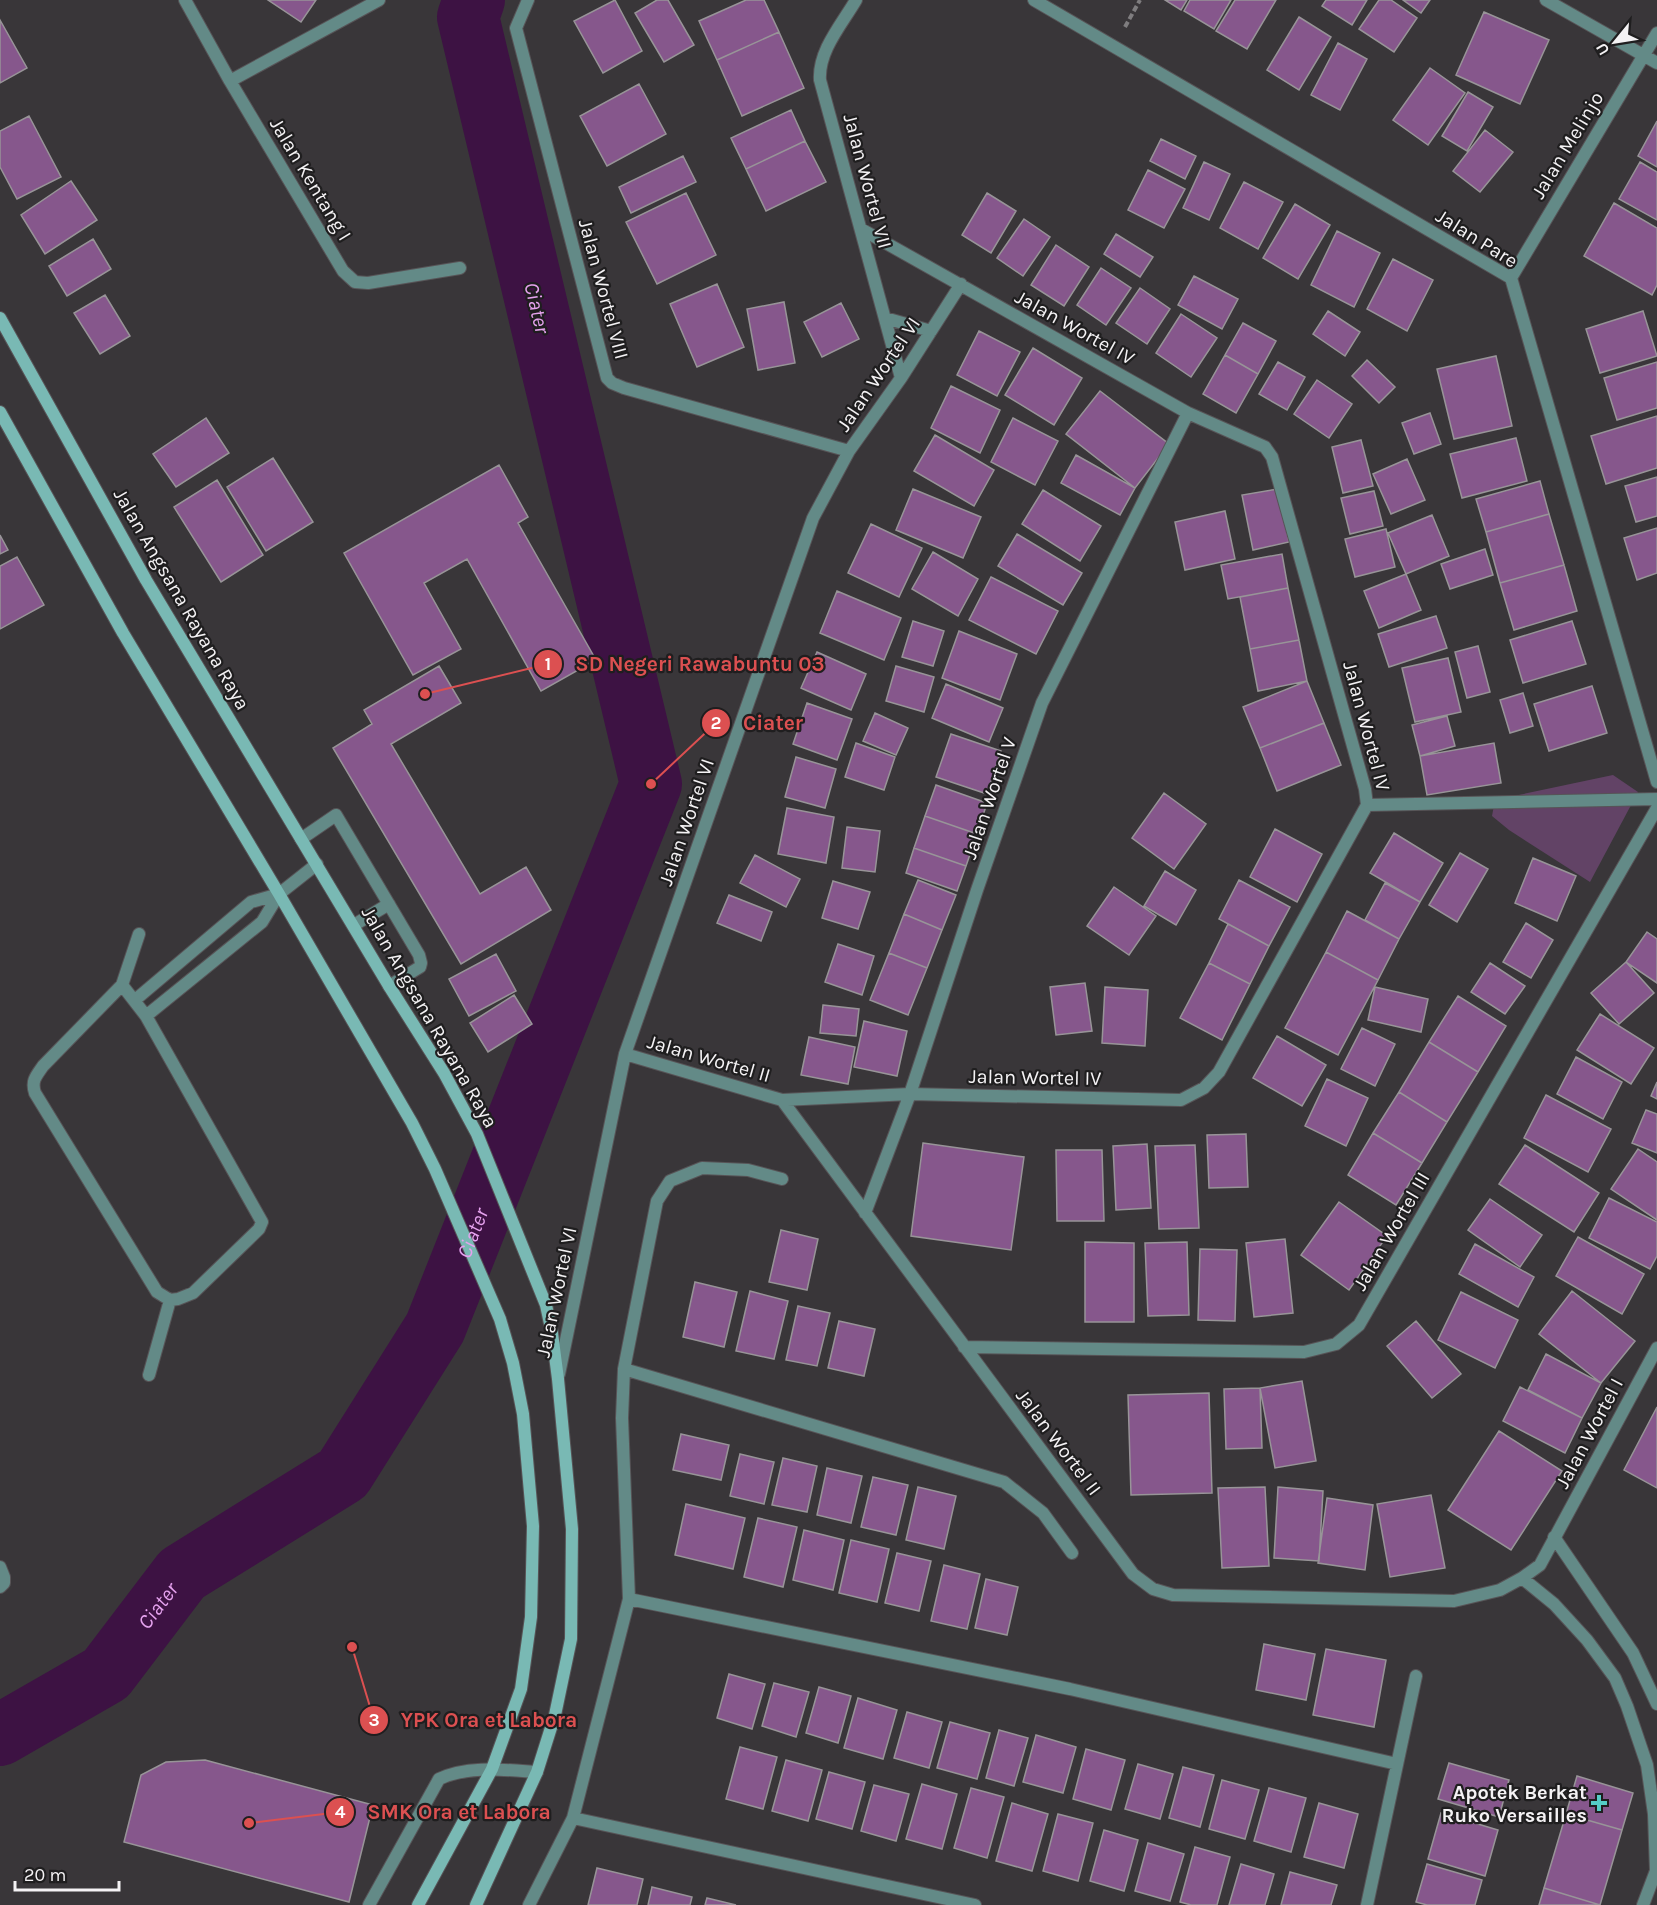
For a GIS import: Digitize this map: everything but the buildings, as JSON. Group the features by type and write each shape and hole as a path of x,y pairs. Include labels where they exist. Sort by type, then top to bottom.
{"street":[{"name":"Jalan Kentang I","path":"185,0 230,81 343,271 355,282 368,283 460,268"},
{"path":"230,81 379,0"},
{"name":"Jalan Wortel VIII","path":"528,0 516,28 607,378 624,388 849,451"},
{"name":"Jalan Wortel VII","path":"856,0 823,56 819,68 820,80 901,378"},
{"name":"Jalan Pare","path":"1034,0 1511,278 1657,782"},
{"path":"1546,0 1657,63"},
{"name":"Jalan Melinjo","path":"1511,278 1657,33"},
{"name":"Jalan Wortel IV","path":"782,1100 910,1094 1181,1100 1204,1088 1219,1072 1362,818 1367,805 1365,789 1272,457 1265,447 1188,413 861,229"},
{"name":"Jalan Wortel VI","path":"558,1378 626,1054 813,518 849,451 901,378 961,285"},
{"name":"Jalan Angsana Rayana Raya","path":"0,318 146,580 389,986 444,1073 477,1134 541,1290 552,1333 558,1378 572,1529 571,1639 555,1715 537,1772 476,1905"},
{"path":"885,318 931,332"},
{"path":"0,412 123,633 412,1123 435,1169 500,1319 513,1363 523,1414 533,1526 531,1617 521,1689 492,1769 418,1905"},
{"name":"Jalan Wortel V","path":"865,1213 910,1094 1042,703 1188,413"},
{"path":"1367,805 1657,800"},
{"name":"Jalan Wortel III","path":"964,1347 1304,1352 1336,1344 1359,1325 1657,808"},
{"path":"301,839 336,815 421,963 420,967 389,986"},
{"path":"146,1016 262,922 279,894 316,864"},
{"path":"135,1000 251,902 279,894"},
{"path":"354,925 389,904"},
{"path":"122,985 146,1016 262,1222 259,1229 193,1293 178,1299 170,1300 157,1292 35,1093 33,1086 43,1066 122,985 139,934"},
{"name":"Jalan Wortel II","path":"626,1054 782,1100 1133,1574 1153,1589 1173,1595 1454,1601 1500,1590 1522,1578 1540,1565 1554,1537"},
{"path":"529,1905 573,1818 629,1599 622,1418 624,1370 657,1201 670,1181 702,1168 748,1170 782,1179"},
{"path":"149,1374 170,1300"},
{"name":"Jalan Wortel I","path":"1554,1537 1657,1348"},
{"path":"624,1370 1004,1482 1043,1512 1072,1553"},
{"path":"1554,1537 1633,1653 1657,1704"},
{"path":"0,1567 4,1577 4,1583 0,1587"},
{"path":"1522,1578 1554,1604 1587,1640 1615,1678 1627,1706 1647,1765 1654,1814 1657,1870 1643,1905"},
{"path":"629,1599 1070,1689 1397,1764"},
{"path":"1367,1905 1416,1676"},
{"path":"369,1905 439,1779 448,1775 492,1769 537,1772"},
{"path":"573,1818 975,1905"}],"path":[{"path":"1114,46 1140,0"}],"shaded area":[{"path":"1613,775 1638,792 1590,882 1509,830 1492,816 1495,800"}],"waterway":[{"name":"Ciater","path":"0,1735 106,1674 182,1574 343,1474 435,1328 651,784 468,17 474,0"}],"place":[{"name":"SD Negeri Rawabuntu 03","path":"425,694"},
{"name":"Ciater","path":"651,784"},
{"name":"YPK Ora et Labora","path":"352,1647"},
{"name":"Apotek Berkat Ruko Versailles","path":"1599,1803"},
{"name":"SMK Ora et Labora","path":"249,1823"}]}
